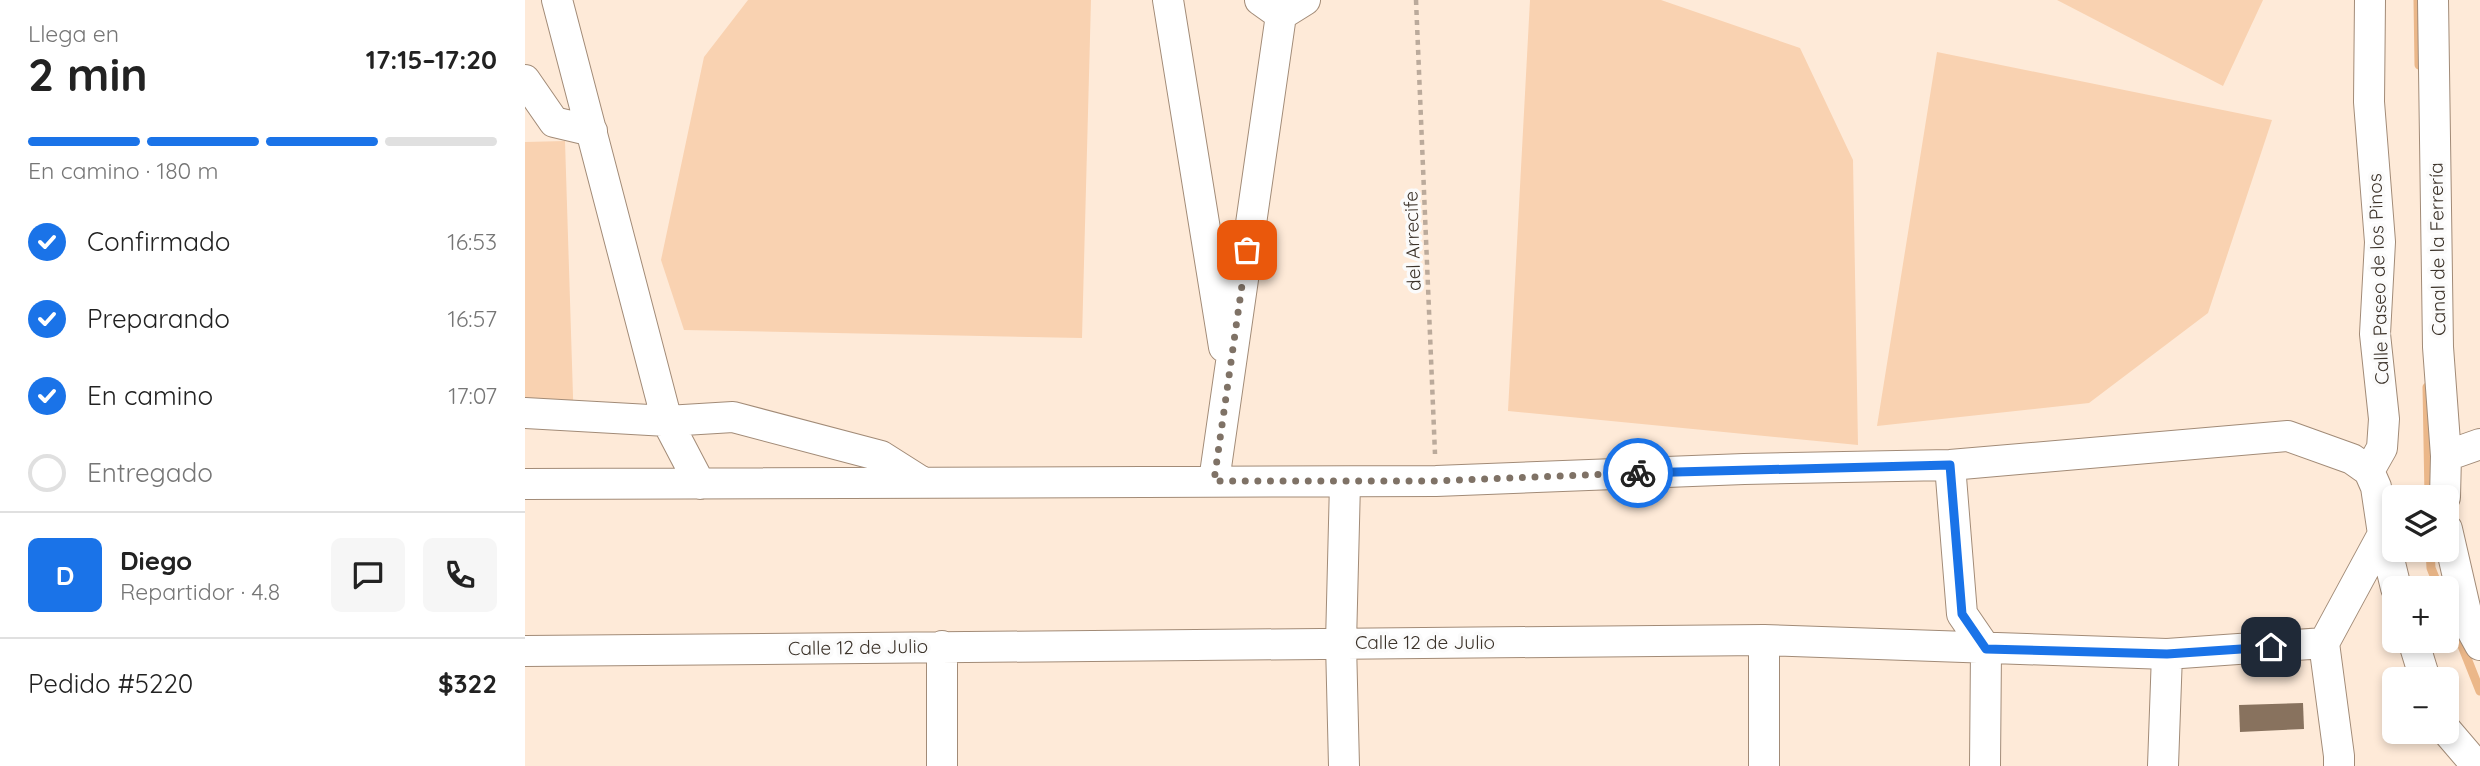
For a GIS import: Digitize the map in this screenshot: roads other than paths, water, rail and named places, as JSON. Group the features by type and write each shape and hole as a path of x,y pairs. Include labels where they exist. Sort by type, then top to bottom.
{"street":[{"path":"557,0 667,421 700,484"},
{"path":"1168,0 1229,378"},
{"name":"Calle Paseo de los Pinos","path":"2369,471 2382,448 2384,419 2375,334 2380,242 2369,102 2370,0"},
{"name":"Canal de la Ferrería","path":"2433,0 2438,347 2445,485"},
{"path":"1214,481 1282,5"},
{"path":"525,80 554,122 592,131"},
{"path":"525,413 667,421 733,416 881,456 922,482"},
{"path":"525,484 1436,481 1744,469 1950,465 2288,436 2352,458 2369,471 2382,509"},
{"path":"2445,456 2480,444"},
{"path":"1950,465 1962,614 1986,649 1985,766"},
{"path":"1344,766 1341,643 1345,483"},
{"path":"2339,761 2324,643 2382,542"},
{"path":"2455,562 2469,625 2480,645"},
{"path":"1764,640 1764,766"},
{"name":"Calle 12 de Julio","path":"525,651 1764,640 2167,654 2324,643"},
{"path":"942,766 943,646"},
{"path":"2163,766 2167,654"},
{"path":"2458,744 2477,766"}],"waterway":[{"path":"2418,0 2419,65"},
{"path":"2427,387 2429,485"},
{"path":"2431,562 2434,576"},
{"path":"2459,638 2480,691"}]}
